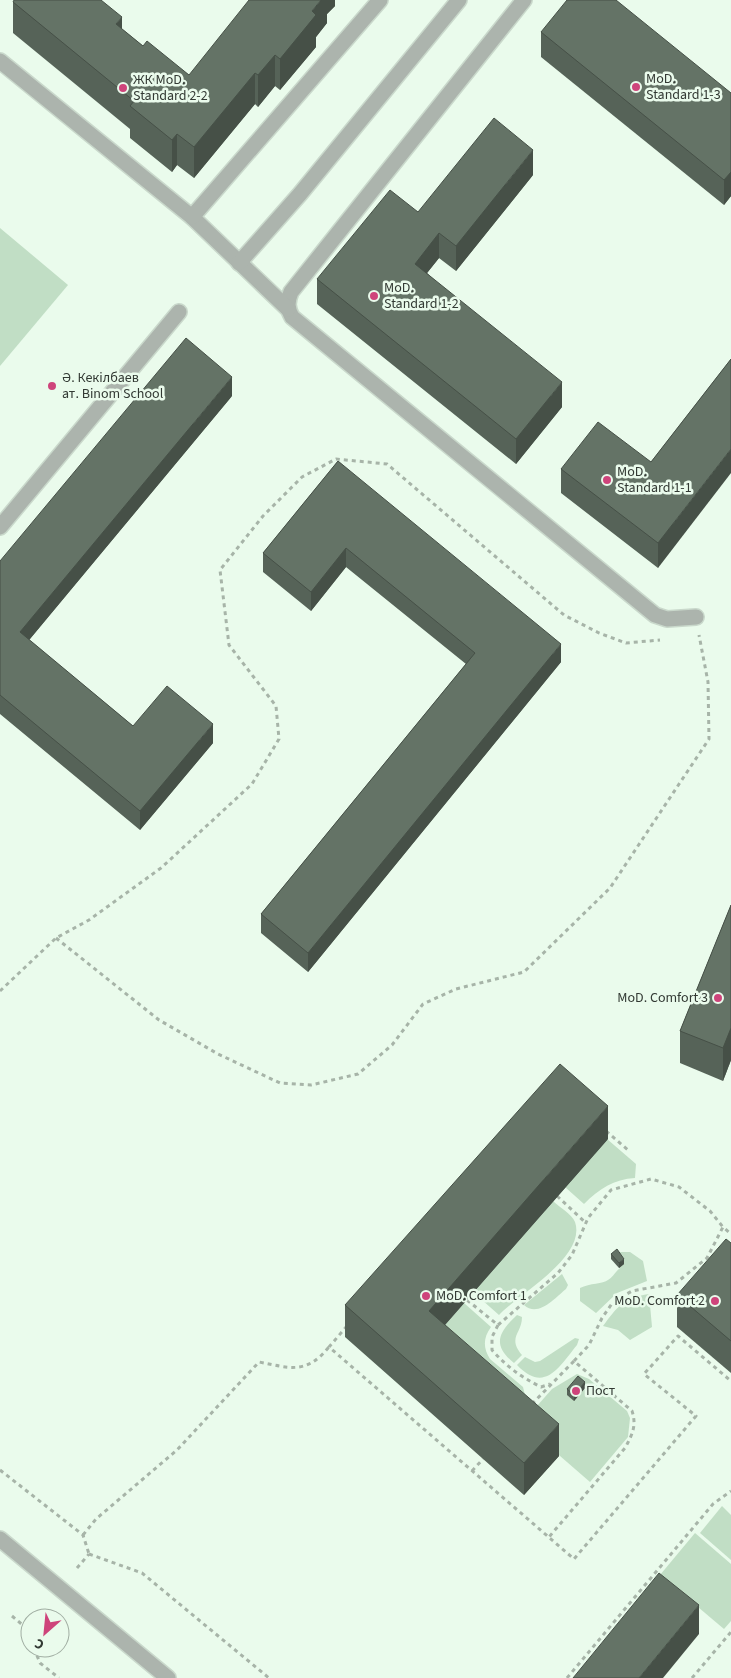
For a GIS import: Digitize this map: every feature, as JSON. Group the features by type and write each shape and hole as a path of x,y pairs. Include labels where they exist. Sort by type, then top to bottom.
{"street":[{"path":"192,217 380,0"},
{"path":"239,263 300,194 459,0"},
{"path":"524,0 291,292 287,300 288,309 292,317 656,615 667,619 696,617"},
{"path":"0,61 192,217 288,309"},
{"path":"0,526 179,312"},
{"path":"0,1539 168,1678"}],"path":[{"path":"0,990 56,938 89,920 161,868 252,784 279,739 276,706 229,645 220,570 263,516 302,478 336,459 387,464 564,615 599,633 626,643 667,640"},
{"path":"56,938 159,1020 218,1054 280,1083 311,1085 358,1074 392,1045 423,1004 456,989 524,972 610,888 709,738 708,682 696,617"},
{"path":"601,1126 628,1150"},
{"path":"553,1383 541,1387 516,1374 492,1350 492,1337 498,1325 558,1273 572,1256 586,1223 602,1199 611,1190 651,1179 679,1187 710,1211 731,1234"},
{"path":"557,1196 586,1223"},
{"path":"529,1407 589,1345 602,1318 613,1302 632,1291 676,1283 707,1258 723,1227"},
{"path":"467,1300 498,1325"},
{"path":"83,1535 96,1519 178,1450 259,1362 296,1369 318,1360 348,1325"},
{"path":"329,1347 574,1559 696,1416 644,1374 678,1336 731,1381"},
{"path":"549,1537 625,1448 634,1432 635,1420 632,1411 574,1361"},
{"path":"472,1471 483,1459"},
{"path":"0,1470 83,1535 89,1554"},
{"path":"567,1678 714,1504 731,1491"},
{"path":"77,1568 89,1554"},
{"path":"89,1554 142,1573 269,1678"},
{"path":"12,1616 20,1623"},
{"path":"692,1678 731,1632"},
{"path":"38,1658 40,1663 59,1678"}],"green space":[{"path":"0,228 68,285 0,366"},
{"path":"607,1139 636,1164 635,1178 620,1180 607,1186 584,1204 565,1187"},
{"path":"553,1201 568,1213 575,1222 576,1235 571,1248 561,1262 499,1315 473,1292"},
{"path":"616,1252 630,1252 643,1261 647,1281 617,1293 596,1313 580,1301 580,1288 606,1281 620,1268 611,1256"},
{"path":"562,1274 568,1285 552,1301 541,1308 535,1309 524,1305"},
{"path":"649,1294 652,1327 630,1340 618,1330 603,1326 622,1304 633,1298"},
{"path":"464,1303 491,1327 485,1339 488,1355 490,1359 523,1387 526,1399 429,1343"},
{"path":"517,1315 522,1317 515,1340 522,1355 514,1363 507,1357 500,1345 500,1339 505,1328"},
{"path":"575,1338 579,1339 577,1345 551,1374 544,1377 536,1377 517,1365 525,1357 535,1362 540,1361"},
{"path":"577,1374 589,1379 627,1411 630,1418 628,1437 590,1482 522,1423 552,1389"},
{"path":"722,1506 731,1515 731,1560 700,1533"},
{"path":"695,1533 731,1564 731,1621 724,1629 660,1575"}],"building":[{"path":"14,0 101,0 122,17 116,24 143,46 147,41 189,75 249,0 321,0 312,11 316,15 280,59 275,55 258,75 255,73 194,147 177,134 172,140 130,106 134,101 13,2"},
{"name":"MoD. Standard 1-3","path":"567,0 616,0 731,93 731,172 724,180 541,32"},
{"name":"MoD. Standard 1-2","path":"494,118 533,150 456,246 439,233 415,264 562,382 516,439 317,279 390,190 418,212"},
{"path":"186,338 232,377 20,632 133,726 167,686 213,724 140,811 0,695 0,561"},
{"name":"MoD. Standard 1-1","path":"731,359 731,449 658,543 561,469 598,422 651,462"},
{"path":"338,461 561,644 308,953 261,914 475,653 346,548 311,592 263,553"},
{"path":"731,905 731,1028 723,1048 680,1031"},
{"name":"МoD. Comfort 1","path":"560,1064 608,1106 429,1311 559,1424 524,1463 345,1305"},
{"path":"726,1239 731,1243 731,1341 677,1295"},
{"path":"617,1249 624,1259 619,1263 611,1254"},
{"path":"578,1376 585,1382 574,1395 567,1389"},
{"path":"659,1573 699,1605 639,1678 573,1678"}],"place":[{"name":"MoD. Standard 1-3","path":"636,87"},
{"name":"ЖК MoD. Standard 2-2","path":"123,88"},
{"name":"MoD. Standard 1-2","path":"374,296"},
{"name":"Ә. Кекілбаев ат. Binom School","path":"52,386"},
{"name":"MoD. Standard 1-1","path":"607,480"},
{"name":"МoD. Comfort 3","path":"718,998"},
{"name":"МoD. Comfort 1","path":"426,1296"},
{"name":"МoD. Comfort 2","path":"715,1301"},
{"name":"Пост","path":"576,1391"}]}
